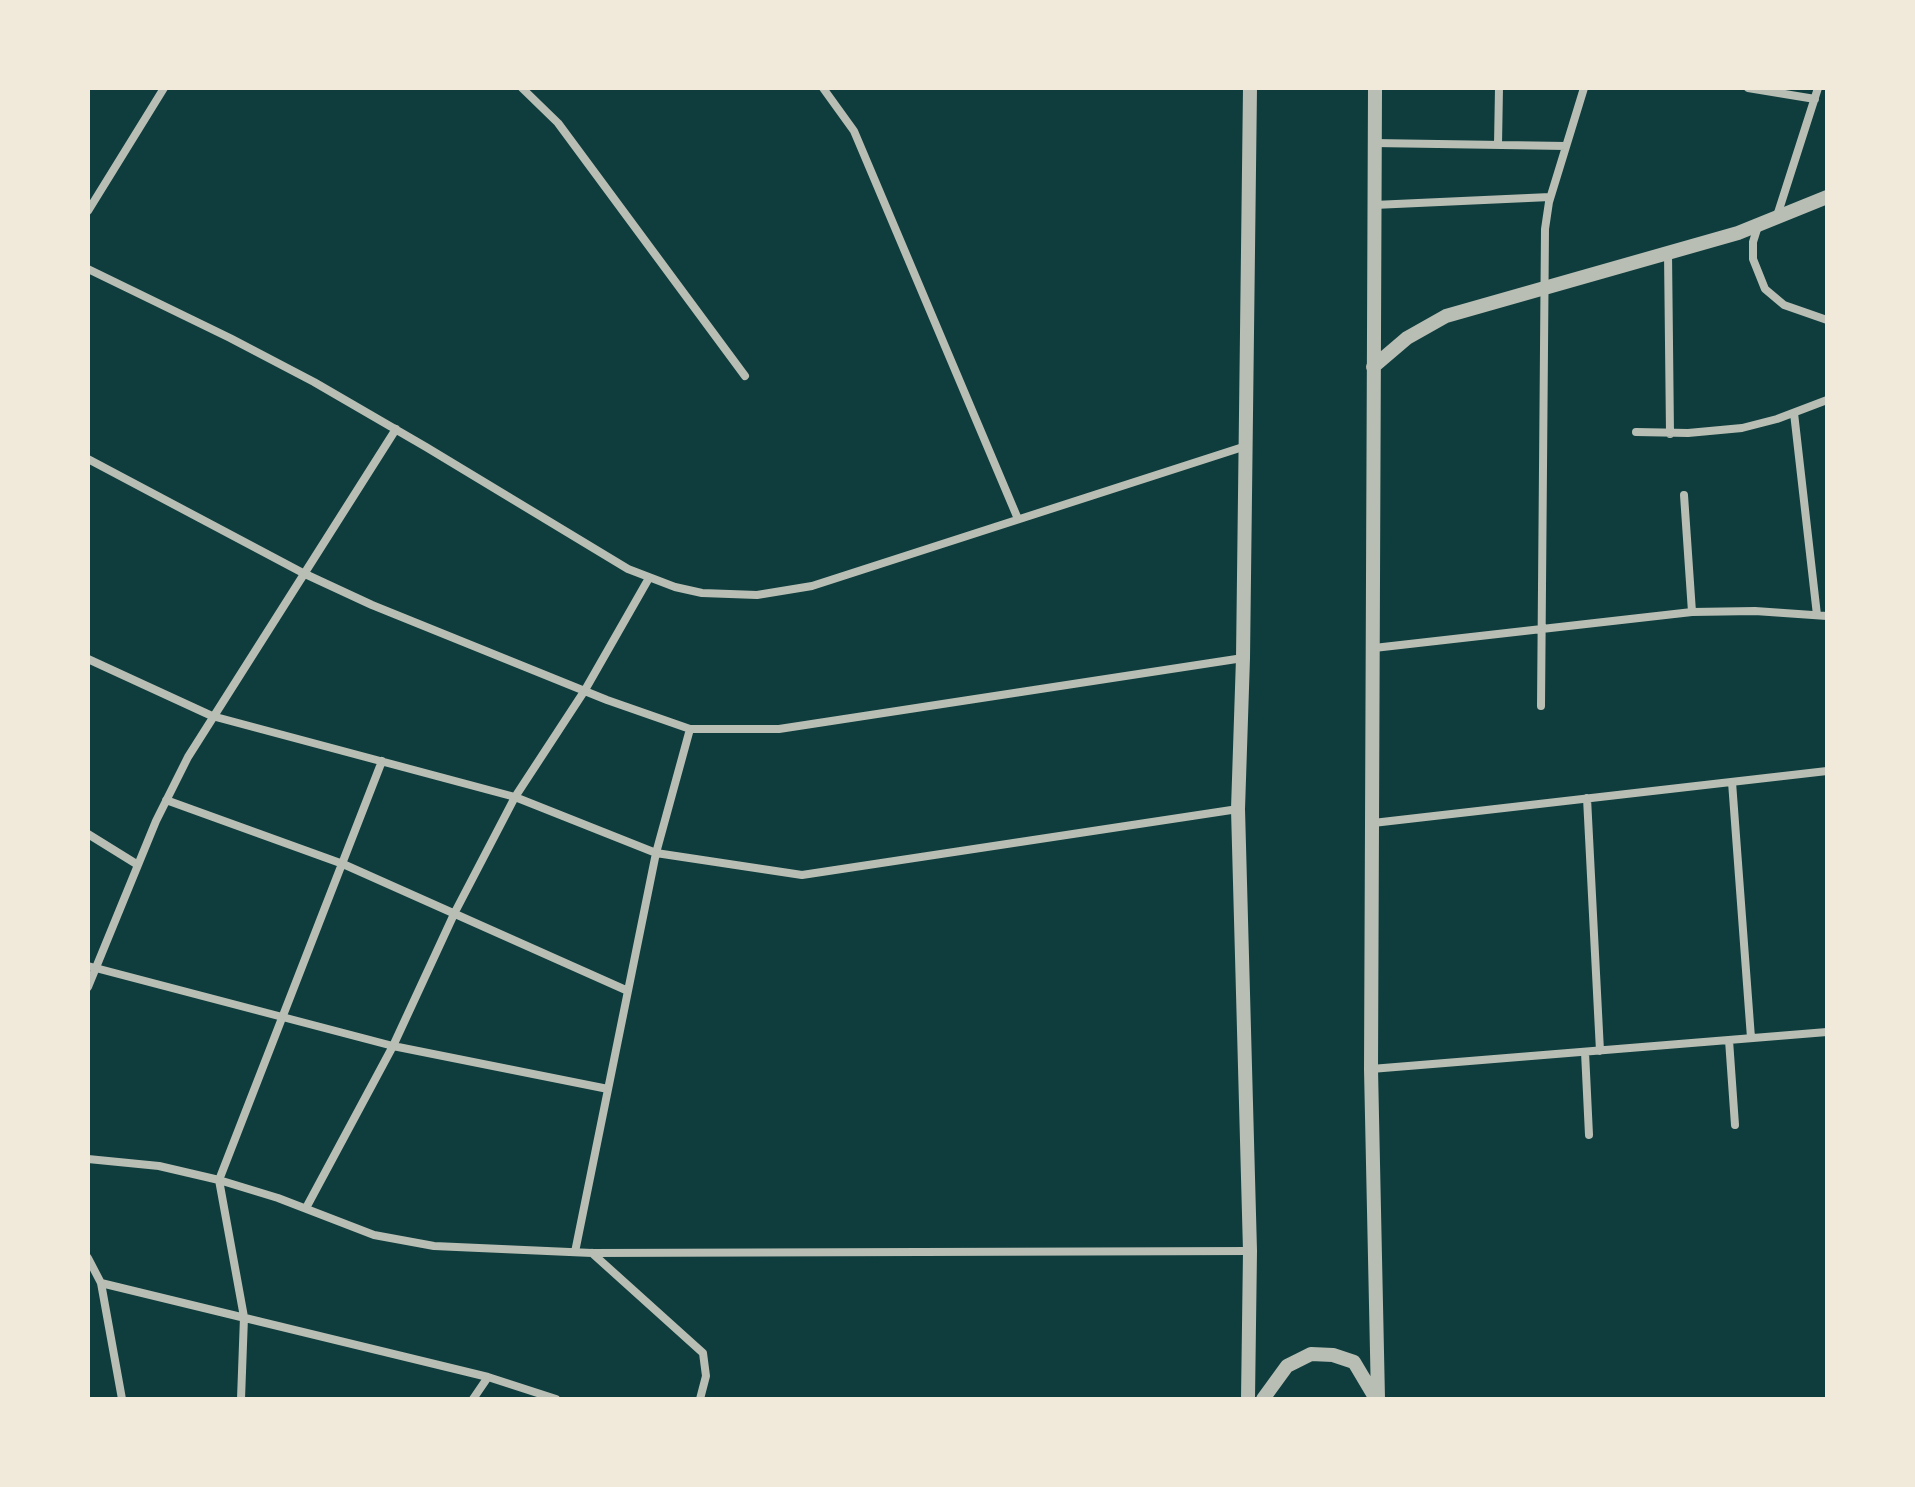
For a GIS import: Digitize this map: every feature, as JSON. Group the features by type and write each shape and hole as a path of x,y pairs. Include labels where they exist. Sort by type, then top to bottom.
{"street":[{"path":"88,211 164,88"},
{"path":"522,88 558,123 745,376"},
{"path":"823,88 854,131 1018,519"},
{"path":"1248,1399 1250,1251 1238,809 1243,658 1250,88"},
{"path":"1375,88 1371,1069 1377,1399"},
{"path":"1498,145 1499,88"},
{"path":"1541,706 1545,229 1550,197 1584,88"},
{"path":"1748,88 1815,99"},
{"path":"1776,219 1818,88"},
{"path":"1374,143 1566,146"},
{"path":"1374,205 1550,197"},
{"path":"1373,367 1393,348 1429,324 1462,311 1758,226 1827,197"},
{"path":"1758,226 1753,242 1753,259 1765,289 1784,305 1827,320"},
{"path":"1668,253 1670,434"},
{"path":"88,269 230,338 396,429 607,558 675,587 716,594 757,595 812,586 1246,446"},
{"path":"1636,432 1670,434 1742,428 1827,400"},
{"path":"1374,648 1692,612 1755,611 1822,616 1794,413"},
{"path":"88,987 92,967 166,800 212,716 396,429"},
{"path":"88,459 303,573 372,605 690,729 779,729 1243,658"},
{"path":"1684,495 1692,612"},
{"path":"306,1208 393,1046 455,912 515,797 585,690 649,578"},
{"path":"88,659 212,716 515,797 656,853 802,875 1238,809"},
{"path":"575,1252 656,853 690,729"},
{"path":"241,1399 244,1317 219,1180 382,761"},
{"path":"1373,823 1827,771"},
{"path":"1732,782 1751,1038"},
{"path":"1587,798 1600,1051"},
{"path":"166,800 343,864 628,991"},
{"path":"88,834 138,865"},
{"path":"92,967 393,1046 608,1089"},
{"path":"1371,1069 1827,1032"},
{"path":"1729,1040 1735,1125"},
{"path":"1585,1052 1589,1135"},
{"path":"88,1159 159,1166 219,1180 306,1208 364,1231 414,1243 592,1253 1250,1251"},
{"path":"592,1253 703,1353 706,1376 700,1399"},
{"path":"88,1258 101,1283 122,1399"},
{"path":"101,1283 488,1377 556,1399"},
{"path":"1263,1399 1287,1366 1311,1354 1333,1355 1354,1362 1377,1399"},
{"path":"473,1399 488,1377"}]}
